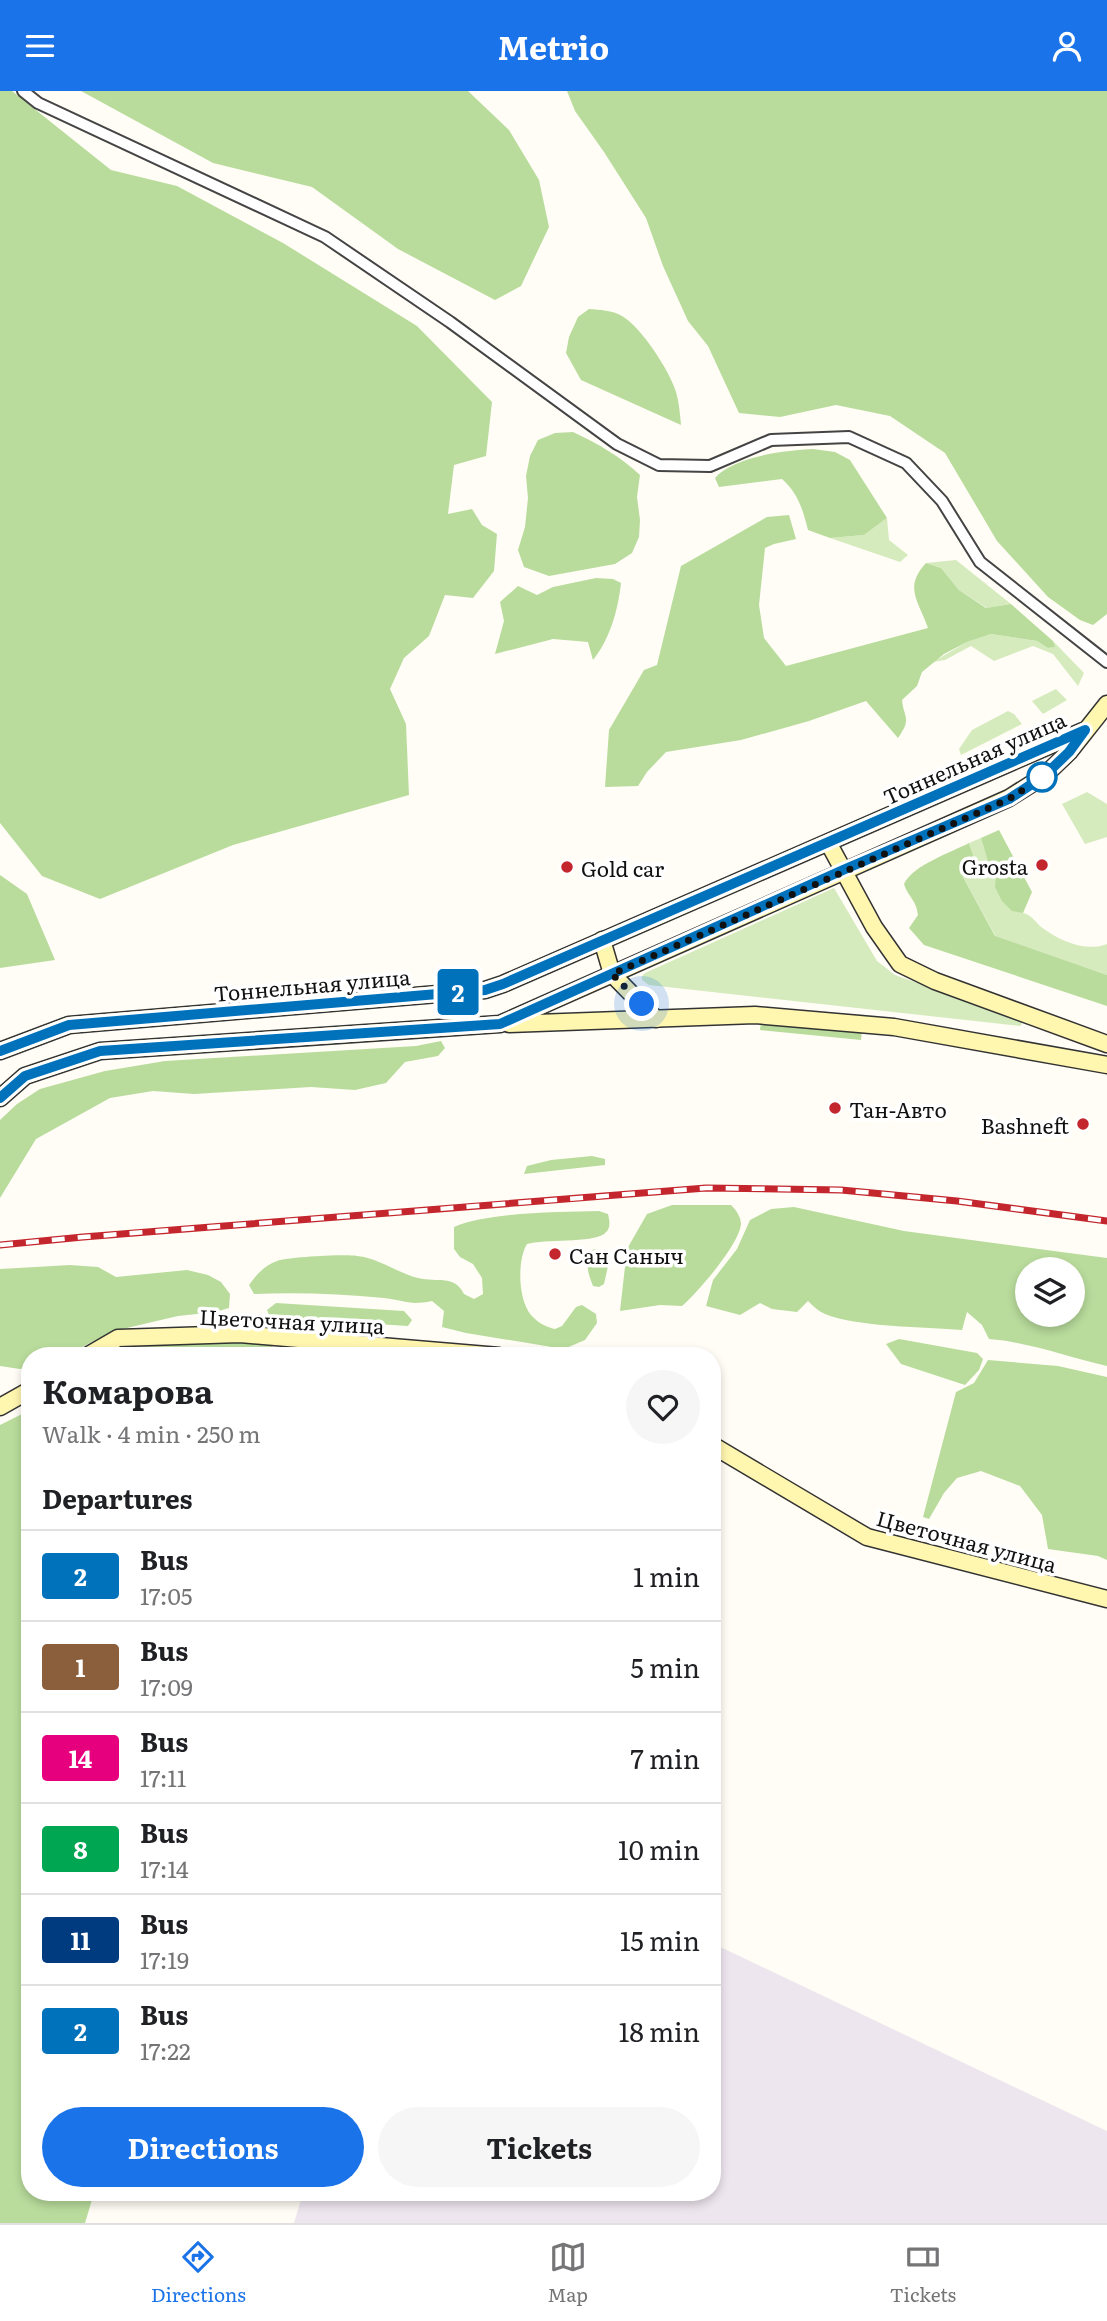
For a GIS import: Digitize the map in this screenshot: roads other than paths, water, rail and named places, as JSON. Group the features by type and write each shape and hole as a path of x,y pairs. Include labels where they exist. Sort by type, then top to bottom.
{"main road":[{"path":"1085,730 1107,703"},
{"name":"Тоннельная улица","path":"0,1051 69,1025 485,990 829,844 1085,730"},
{"name":"Тоннельная улица","path":"0,1098 25,1076 100,1051 500,1024 843,870 1009,799 1044,776 1069,752 1085,730"},
{"path":"829,844 874,927 900,964 935,981 1107,1044"},
{"path":"602,940 612,974 656,1019"},
{"path":"500,1024 755,1015 894,1027 1107,1065"},
{"name":"Цветочная улица","path":"102,1347 118,1338 240,1334 393,1347"},
{"path":"0,1407 21,1395"},
{"name":"Цветочная улица","path":"721,1450 867,1537 1107,1599"}],"street":[{"path":"23,91 38,103 325,237 450,322 617,444 659,465 710,465 771,440 849,437 906,463 942,501 980,562 1107,661"}],"railway":[{"path":"0,1245 706,1188 841,1190 957,1201 1107,1221"}],"place":[{"name":"Grosta","path":"1042,865"},
{"name":"Gold car","path":"567,867"},
{"name":"Тан-Авто","path":"835,1108"},
{"name":"Bashneft","path":"1083,1124"},
{"name":"Сан Саныч","path":"555,1254"}]}
